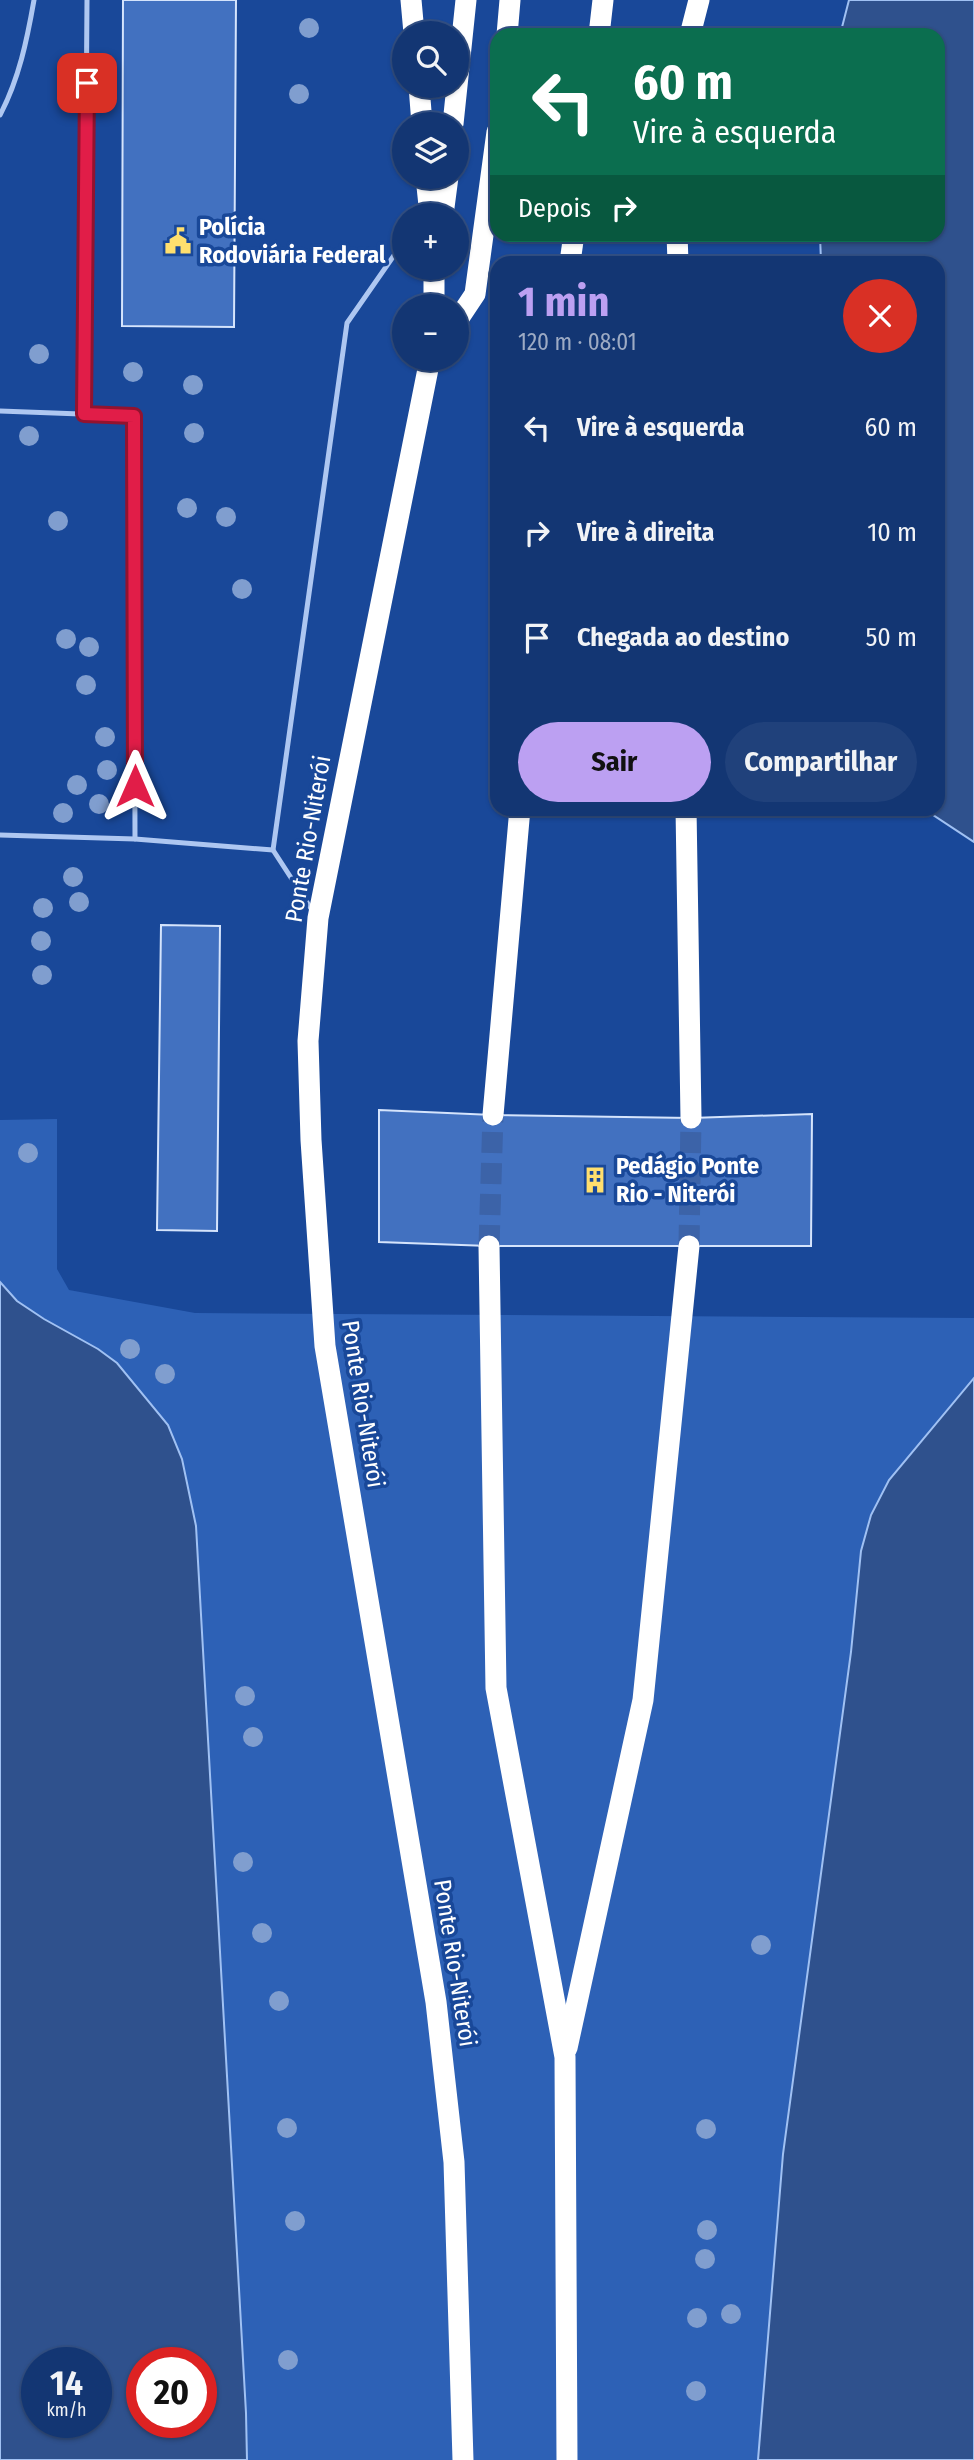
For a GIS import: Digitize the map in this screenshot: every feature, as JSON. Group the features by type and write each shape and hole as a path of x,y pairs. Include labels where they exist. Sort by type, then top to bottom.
{"highway":[{"path":"411,0 413,21"},
{"path":"454,112 466,0"},
{"path":"508,28 510,0"},
{"path":"600,28 603,0"},
{"path":"692,28 699,0"},
{"path":"469,303 475,294 490,184"},
{"name":"Ponte Rio-Niterói","path":"428,371 318,918 308,1041 311,1140 325,1346 436,2002 454,2162 463,2460"},
{"path":"494,1115 519,816"},
{"path":"686,816 691,1118"},
{"path":"565,2057 643,1700 689,1246"},
{"path":"489,1247 496,1688 565,2057 567,2460"}],"lane":[{"path":"0,116 10,96 26,46 34,0"},
{"path":"84,414 87,0"},
{"path":"318,918 273,850 347,323 392,258"},
{"path":"0,411 134,416 135,839"},
{"path":"0,835 135,839 273,850"}],"shaded area":[{"path":"849,0 974,0 974,842 935,816 945,816 945,256 821,256 820,242 945,242 945,28 842,28"},
{"path":"57,1119 57,1269 69,1290 195,1313 974,1318 974,1378 889,1480 861,1551 851,1652 783,2154 758,2460 247,2460 196,1526 182,1459 168,1425 98,1349 17,1301 0,1282 0,1120"},
{"path":"0,1282 17,1301 117,1363 168,1425 182,1459 196,1526 247,2460 0,2460"},
{"path":"974,1378 974,2460 758,2460 783,2154 851,1652 861,1551 871,1515 889,1480"}],"building":[{"name":"Polícia Rodoviária Federal","path":"123,0 236,0 234,327 122,326"},
{"path":"161,925 220,926 217,1231 157,1230"},
{"name":"Pedágio Ponte Rio - Niterói","path":"379,1110 691,1118 812,1114 811,1246 489,1246 379,1242"}],"tunnel":[{"path":"489,1246 493,1115"},
{"path":"689,1246 691,1118"}],"place":[{"name":"Polícia Rodoviária Federal","path":"178,241"},
{"name":"Pedágio Ponte Rio - Niterói","path":"595,1180"}],"route":[{"path":"87,83 84,414 134,416 135,786"}]}
